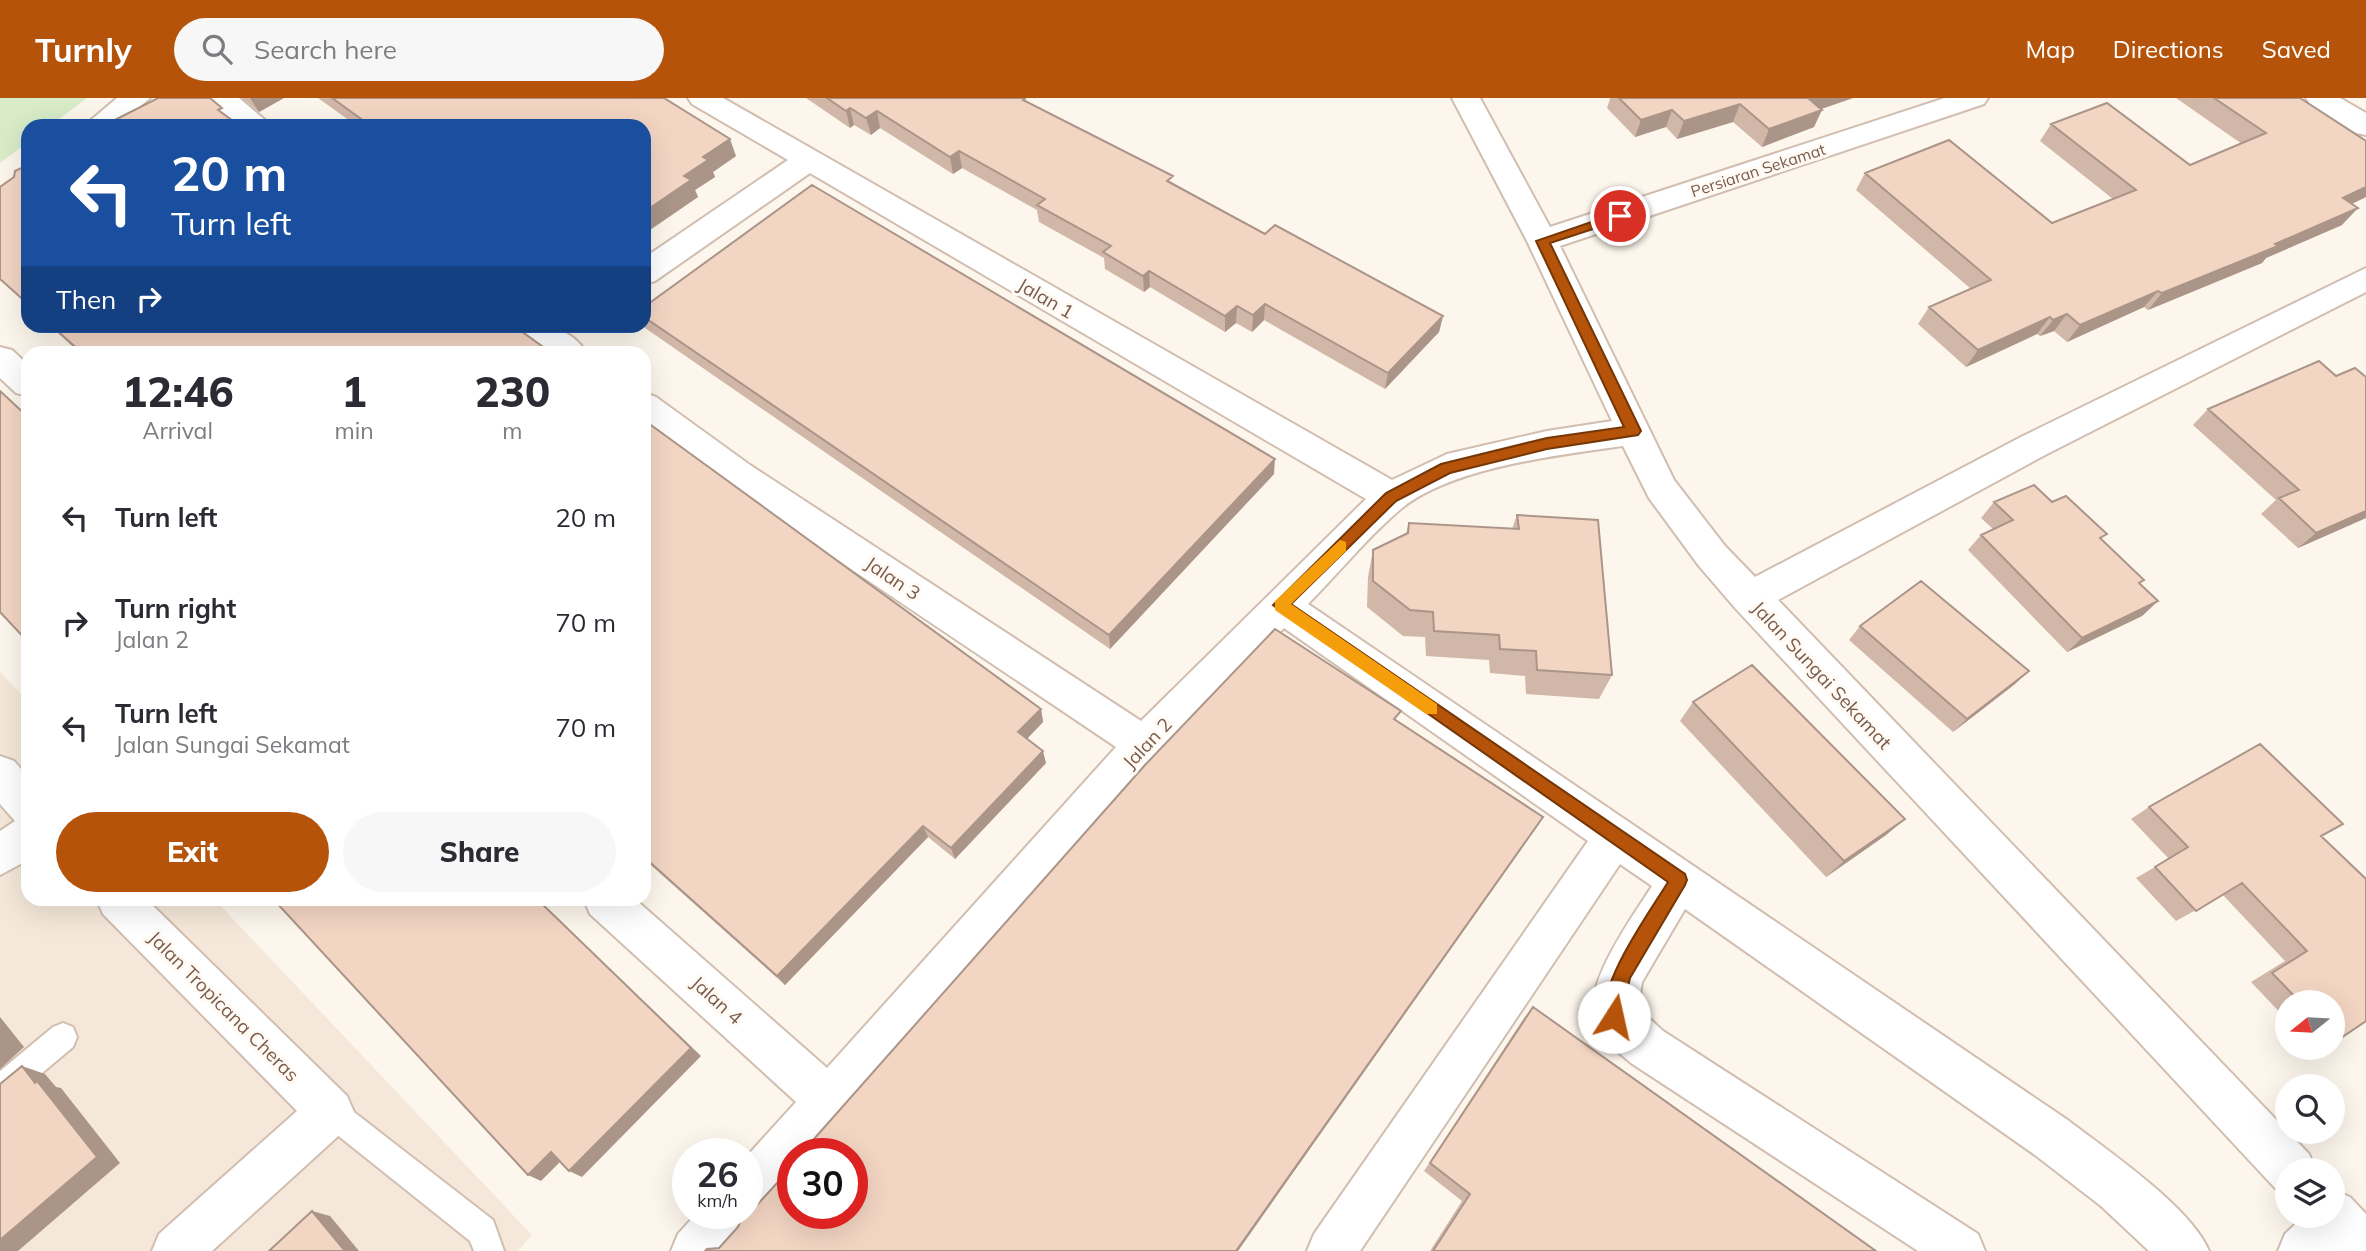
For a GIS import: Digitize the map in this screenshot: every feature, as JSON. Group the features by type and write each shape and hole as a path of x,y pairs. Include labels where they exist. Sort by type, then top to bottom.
{"street":[{"path":"108,119 136,98"},
{"path":"220,98 248,119"},
{"name":"Jalan 1","path":"702,98 1391,497"},
{"name":"Jalan Sungai Sekamat","path":"1466,98 1542,241 1661,488 1749,598 2280,1158"},
{"name":"Persiaran Sekamat","path":"1542,241 1974,98"},
{"path":"2320,98 2366,126"},
{"path":"651,268 809,160"},
{"path":"1749,598 2033,446 2366,279"},
{"path":"0,359 21,378"},
{"name":"Jalan 3","path":"651,412 738,475 1144,744"},
{"name":"Jalan 2","path":"763,1174 1144,744 1280,605 1391,497 1447,468 1547,444 1633,431"},
{"path":"1280,605 2052,1138 2118,1189 2185,1251"},
{"path":"0,774 21,799"},
{"path":"1331,1251 1616,835"},
{"path":"0,856 21,840"},
{"path":"1679,880 1621,976 1614,1017 1647,1047 1961,1251"},
{"name":"Jalan Tropicana Cheras","path":"124,906 331,1112"},
{"name":"Jalan 4","path":"612,906 829,1100"},
{"path":"176,1251 331,1112"},
{"path":"2302,1251 2343,1228"},
{"path":"695,1251 715,1229"}],"lane":[{"path":"0,1090 63,1037"},
{"path":"331,1112 482,1231 489,1251"}],"shaded area":[{"path":"0,672 21,694 21,906 221,906 532,1235 518,1251 0,1251"}],"green space":[{"path":"0,98 87,98 59,119 21,119 21,147 0,163"}],"building":[{"path":"158,98 210,98 222,108 218,110 230,119 117,119"},
{"path":"332,98 664,98 730,139 703,157 708,160 684,176 691,180 651,207 651,119 361,119"},
{"path":"827,98 1025,98 1023,100 1173,176 1167,181 1265,234 1275,225 1443,316 1388,373 1265,304 1253,315 1237,306 1225,316 1149,271 1143,276 1103,252 1111,246 1037,205 1045,199 959,151 950,157 877,111 866,118 850,108 846,111"},
{"path":"1619,98 1812,98 1809,99 1822,110 1769,129 1740,104 1684,121 1672,110 1641,120"},
{"path":"2214,98 2300,98 2366,141 2366,187 2343,198 2358,208 2275,244 2278,246 2162,293 2158,291 2080,325 2067,314 2053,320 2050,317 1978,350 1929,307 1991,280 1865,173 1949,140 2052,223 2136,190 2051,124 2107,103 2190,165 2266,133"},
{"path":"21,168 21,298 0,279 0,187 14,177 15,171"},
{"path":"812,185 1275,459 1109,635 651,322 651,302"},
{"path":"60,333 524,333 542,346 74,346"},
{"path":"2319,361 2336,376 2355,368 2366,377 2366,511 2316,533 2279,498 2299,490 2208,409"},
{"path":"0,391 21,410 21,634 0,612"},
{"path":"651,425 1041,709 1018,732 1043,751 951,848 923,826 777,976 651,863"},
{"path":"2034,485 2052,502 2066,496 2107,534 2100,538 2144,580 2139,583 2158,601 2082,638 1981,535 2013,520 1994,502"},
{"path":"1517,515 1598,520 1612,675 1537,670 1536,651 1500,649 1499,635 1434,631 1433,612 1410,610 1373,581 1373,550 1408,533 1409,523 1519,529"},
{"path":"1921,581 2029,671 1967,719 1860,626"},
{"path":"1275,629 1401,711 1394,719 1543,817 1236,1251 705,1251 719,1248 736,1229 763,1229 763,1198 777,1183 777,1229 868,1229 868,1138 815,1138 1145,765"},
{"path":"1752,665 1905,819 1844,861 1693,702"},
{"path":"2260,744 2343,824 2321,836 2366,879 2366,1021 2345,1035 2345,990 2288,990 2272,973 2307,951 2242,883 2196,911 2155,867 2188,847 2149,807"},
{"path":"280,906 544,906 691,1048 569,1171 551,1152 528,1175"},
{"path":"1533,1007 1876,1251 1433,1251 1470,1194 1430,1163"},
{"path":"22,1066 97,1157 0,1240 0,1084"},
{"path":"312,1211 345,1251 269,1251"}],"slow traffic":[{"path":"1340,546 1280,605 1432,709"}],"route":[{"path":"1614,1017 1621,976 1679,880 1280,605 1391,497 1447,468 1547,444 1633,431 1542,241 1620,216"}]}
